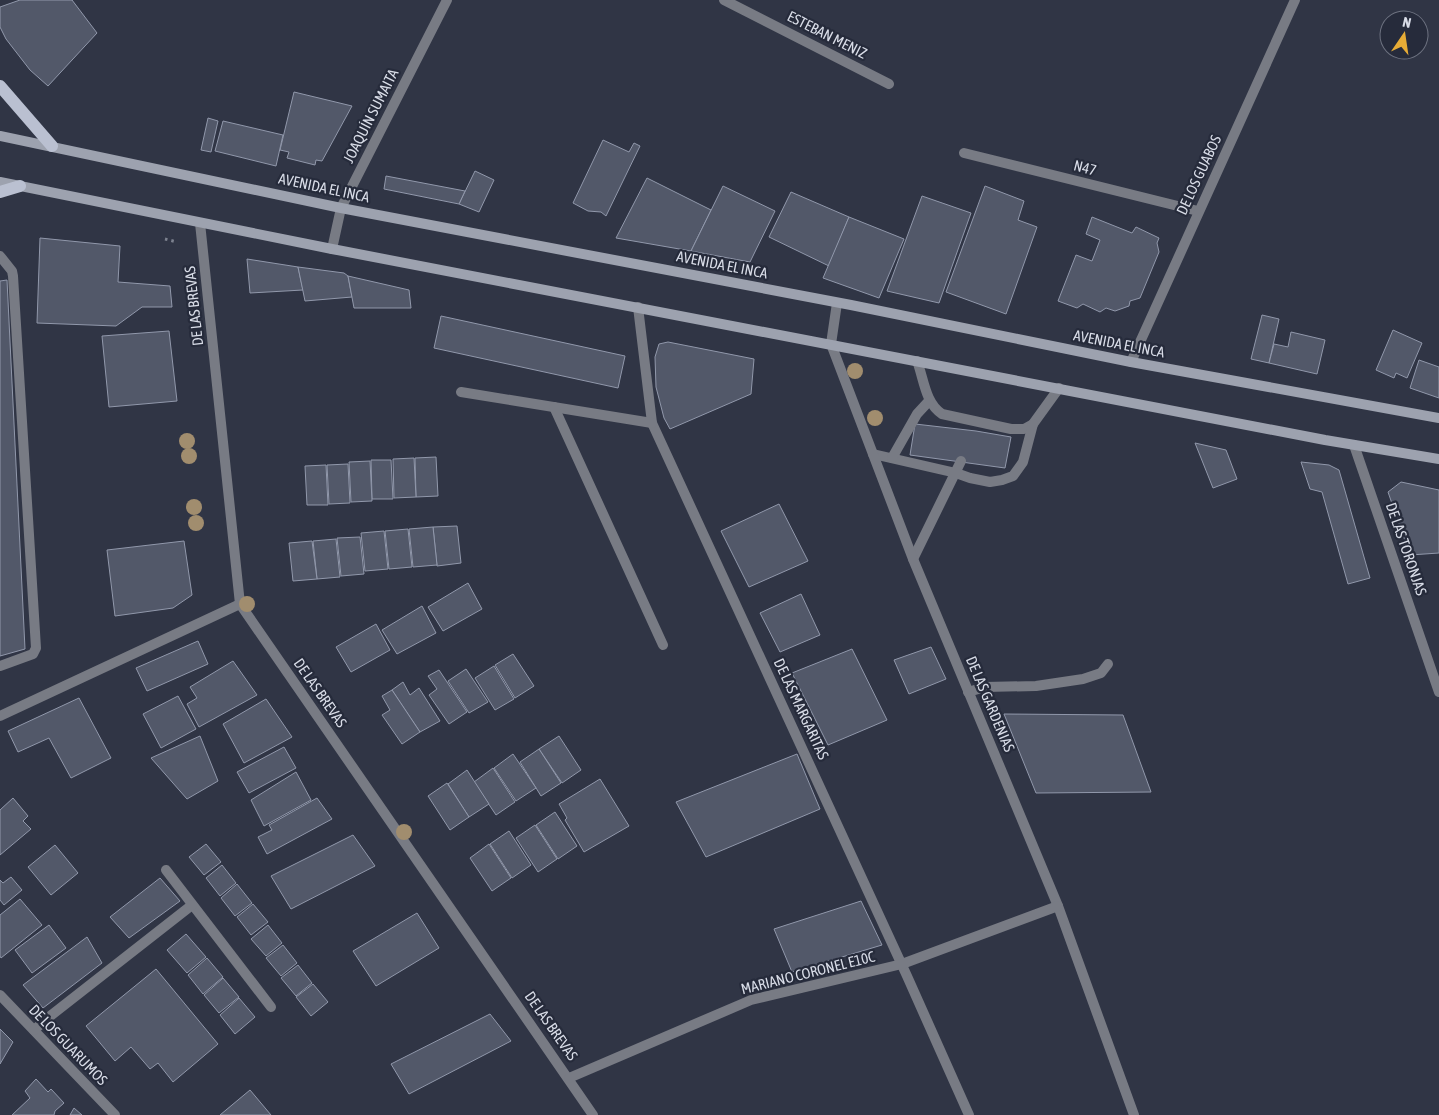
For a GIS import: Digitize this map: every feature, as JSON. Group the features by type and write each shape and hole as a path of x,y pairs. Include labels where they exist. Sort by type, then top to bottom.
{"main road":[{"path":"0,86 52,146"},
{"name":"AVENIDA EL INCA","path":"0,136 342,208 837,303 1131,362 1439,418"},
{"path":"0,182 332,249 1354,445 1439,459"},
{"path":"0,192 20,186"}],"street":[{"name":"JOAQUÍN SUMAITA","path":"332,249 342,208 448,0"},
{"name":"ESTEBAN MENIZ","path":"724,0 890,84"},
{"name":"DE LOS GUABOS","path":"1131,362 1295,0"},
{"name":"N47","path":"964,153 1198,211"},
{"name":"DE LAS BREVAS","path":"200,223 240,604 593,1115"},
{"path":"0,256 12,271 13,276 36,648 34,654 0,666"},
{"name":"DE LAS GARDENIAS","path":"837,303 831,344 913,559 1058,906 1134,1115"},
{"name":"DE LAS MARGARITAS","path":"638,307 652,423 902,964 969,1115"},
{"path":"918,361 930,401 935,409 942,414 978,427 1024,429 1033,424"},
{"path":"873,454 970,478 990,482 1002,480 1013,476 1023,462 1033,424 1059,388"},
{"path":"461,392 652,423"},
{"path":"892,458 917,414 930,401"},
{"path":"554,407 664,645"},
{"name":"DE LAS TORONJAS","path":"1354,445 1439,692"},
{"path":"913,559 961,461"},
{"path":"0,716 240,604"},
{"path":"968,692 985,687 1036,686 1083,679 1101,673 1108,664"},
{"path":"166,870 271,1007"},
{"path":"34,1030 49,1016 192,905"},
{"name":"MARIANO CORONEL E10C","path":"569,1078 751,1000 902,964 1058,906"},
{"name":"DE LOS GUARUMOS","path":"0,995 115,1115"}],"path":[{"path":"165,239 177,242"}],"building":[{"path":"20,0 72,0 97,33 48,86 30,70 6,39 0,27 0,7"},
{"path":"294,92 352,106 322,161 316,160 315,165 287,158 289,152 280,150"},
{"path":"208,118 218,121 211,152 201,150"},
{"path":"223,121 283,135 276,166 215,151"},
{"path":"603,140 629,152 634,143 640,146 606,216 601,212 588,211 573,203"},
{"path":"475,171 494,180 479,212 459,204"},
{"path":"386,176 465,191 459,204 384,189"},
{"path":"647,178 711,210 691,251 616,238"},
{"path":"723,186 775,211 750,262 691,251"},
{"path":"985,186 1024,201 1018,220 1037,227 1006,314 946,292"},
{"path":"791,192 849,217 829,266 769,237"},
{"path":"922,196 971,213 939,303 887,291"},
{"path":"849,217 904,239 879,298 823,278"},
{"path":"1092,217 1132,233 1136,227 1159,238 1157,243 1159,252 1140,298 1130,301 1129,306 1115,311 1106,308 1100,312 1083,304 1077,308 1058,301 1076,255 1092,261 1100,240 1086,234"},
{"path":"40,238 120,246 118,282 170,286 172,307 142,307 116,326 37,323"},
{"path":"247,259 298,267 303,290 250,293"},
{"path":"298,267 344,273 348,276 352,297 305,301"},
{"path":"348,276 409,290 411,308 354,308"},
{"path":"7,280 25,649 0,656 0,281"},
{"path":"1262,315 1279,319 1269,363 1251,359"},
{"path":"441,316 625,356 618,388 434,348"},
{"path":"1393,330 1422,343 1407,378 1396,373 1394,378 1376,370"},
{"path":"169,331 177,401 109,407 102,336"},
{"path":"1291,332 1325,340 1317,374 1269,363 1274,344 1288,347"},
{"path":"668,342 754,359 751,394 670,429 664,418 656,387 655,357 659,344"},
{"path":"1419,360 1439,367 1439,398 1410,388"},
{"path":"915,424 1011,437 1005,468 910,455"},
{"path":"1195,443 1226,450 1237,479 1213,488"},
{"path":"436,457 438,496 416,497 415,458"},
{"path":"414,458 416,497 394,498 393,459"},
{"path":"371,460 391,460 393,499 372,499"},
{"path":"370,461 372,501 351,502 349,462"},
{"path":"1301,462 1329,465 1339,470 1370,578 1348,584 1322,492 1310,489"},
{"path":"348,464 350,503 329,504 327,465"},
{"path":"326,465 328,505 307,505 305,466"},
{"path":"1401,482 1439,490 1439,553 1410,555 1388,492"},
{"path":"779,504 808,561 749,587 721,531"},
{"path":"457,526 461,563 437,566 433,527"},
{"path":"433,527 437,565 413,567 409,529"},
{"path":"408,529 412,567 389,569 385,531"},
{"path":"384,531 388,569 365,571 361,533"},
{"path":"360,537 364,574 341,576 337,538"},
{"path":"336,539 340,577 317,579 313,541"},
{"path":"184,541 192,595 173,608 115,616 107,550"},
{"path":"312,541 317,579 293,581 289,543"},
{"path":"468,583 482,609 443,631 428,607"},
{"path":"801,594 820,635 780,652 760,613"},
{"path":"422,606 436,633 397,654 382,630"},
{"path":"376,624 390,650 351,672 336,647"},
{"path":"198,641 208,664 147,691 136,668"},
{"path":"931,647 946,679 909,694 894,660"},
{"path":"852,649 887,720 828,745 792,673"},
{"path":"513,654 534,686 515,698 495,665"},
{"path":"233,661 257,695 199,727 187,704 197,698 190,687"},
{"path":"494,666 514,699 495,710 475,678"},
{"path":"466,669 488,702 469,713 448,681"},
{"path":"439,670 467,712 449,724 429,695 437,689 428,676"},
{"path":"403,682 410,695 419,688 440,721 420,732 392,690"},
{"path":"392,690 420,732 402,744 382,715 390,710 382,696"},
{"path":"178,696 196,729 161,748 143,714"},
{"path":"79,698 111,758 71,778 49,738 18,752 8,731"},
{"path":"266,699 292,737 244,763 223,724"},
{"path":"1004,714 1123,715 1151,792 1036,793"},
{"path":"200,736 218,781 187,799 151,758"},
{"path":"559,736 581,770 562,783 539,749"},
{"path":"284,747 296,768 249,793 237,772"},
{"path":"539,749 561,783 541,796 520,762"},
{"path":"513,754 536,788 516,801 494,768"},
{"path":"797,754 820,809 706,857 676,802"},
{"path":"493,768 515,802 496,815 474,782"},
{"path":"467,770 489,804 469,817 448,784"},
{"path":"296,772 311,800 264,826 251,800"},
{"path":"600,779 629,826 584,852 565,820 567,818 559,804"},
{"path":"447,783 469,817 450,830 428,796"},
{"path":"13,798 28,816 23,821 31,829 0,855 0,810"},
{"path":"317,798 332,819 267,854 258,837 272,830 269,825"},
{"path":"555,812 577,846 558,859 536,825"},
{"path":"535,825 557,859 538,872 516,838"},
{"path":"509,831 531,865 512,878 490,844"},
{"path":"353,835 375,866 291,909 271,876"},
{"path":"206,844 221,862 204,875 189,857"},
{"path":"489,844 511,878 492,891 470,858"},
{"path":"55,845 78,873 51,895 28,867"},
{"path":"222,865 236,883 220,896 206,878"},
{"path":"11,877 22,890 4,905 0,900 0,880 3,883"},
{"path":"160,878 180,901 129,938 110,917"},
{"path":"237,884 252,903 235,916 221,898"},
{"path":"20,899 42,925 1,958 0,915"},
{"path":"861,901 882,945 792,972 774,929"},
{"path":"253,904 268,922 251,935 237,917"},
{"path":"417,913 439,948 376,986 353,951"},
{"path":"49,925 66,948 32,973 15,950"},
{"path":"268,925 282,943 266,956 251,939"},
{"path":"186,934 206,957 187,973 167,950"},
{"path":"87,937 102,963 43,1008 23,985"},
{"path":"283,945 297,963 281,976 266,958"},
{"path":"207,958 223,977 203,994 188,975"},
{"path":"298,965 312,983 296,996 281,978"},
{"path":"156,969 218,1044 173,1082 158,1063 150,1069 131,1047 115,1061 86,1026"},
{"path":"223,978 239,997 219,1013 204,995"},
{"path":"313,984 328,1002 311,1016 296,997"},
{"path":"239,998 255,1017 235,1034 220,1015"},
{"path":"490,1014 511,1041 409,1094 391,1064"},
{"path":"0,1029 13,1042 0,1064"},
{"path":"36,1079 48,1092 51,1089 64,1103 55,1111 54,1115 12,1115 30,1098 25,1091"},
{"path":"250,1090 271,1115 220,1115"},
{"path":"74,1108 82,1115 70,1115"}]}
